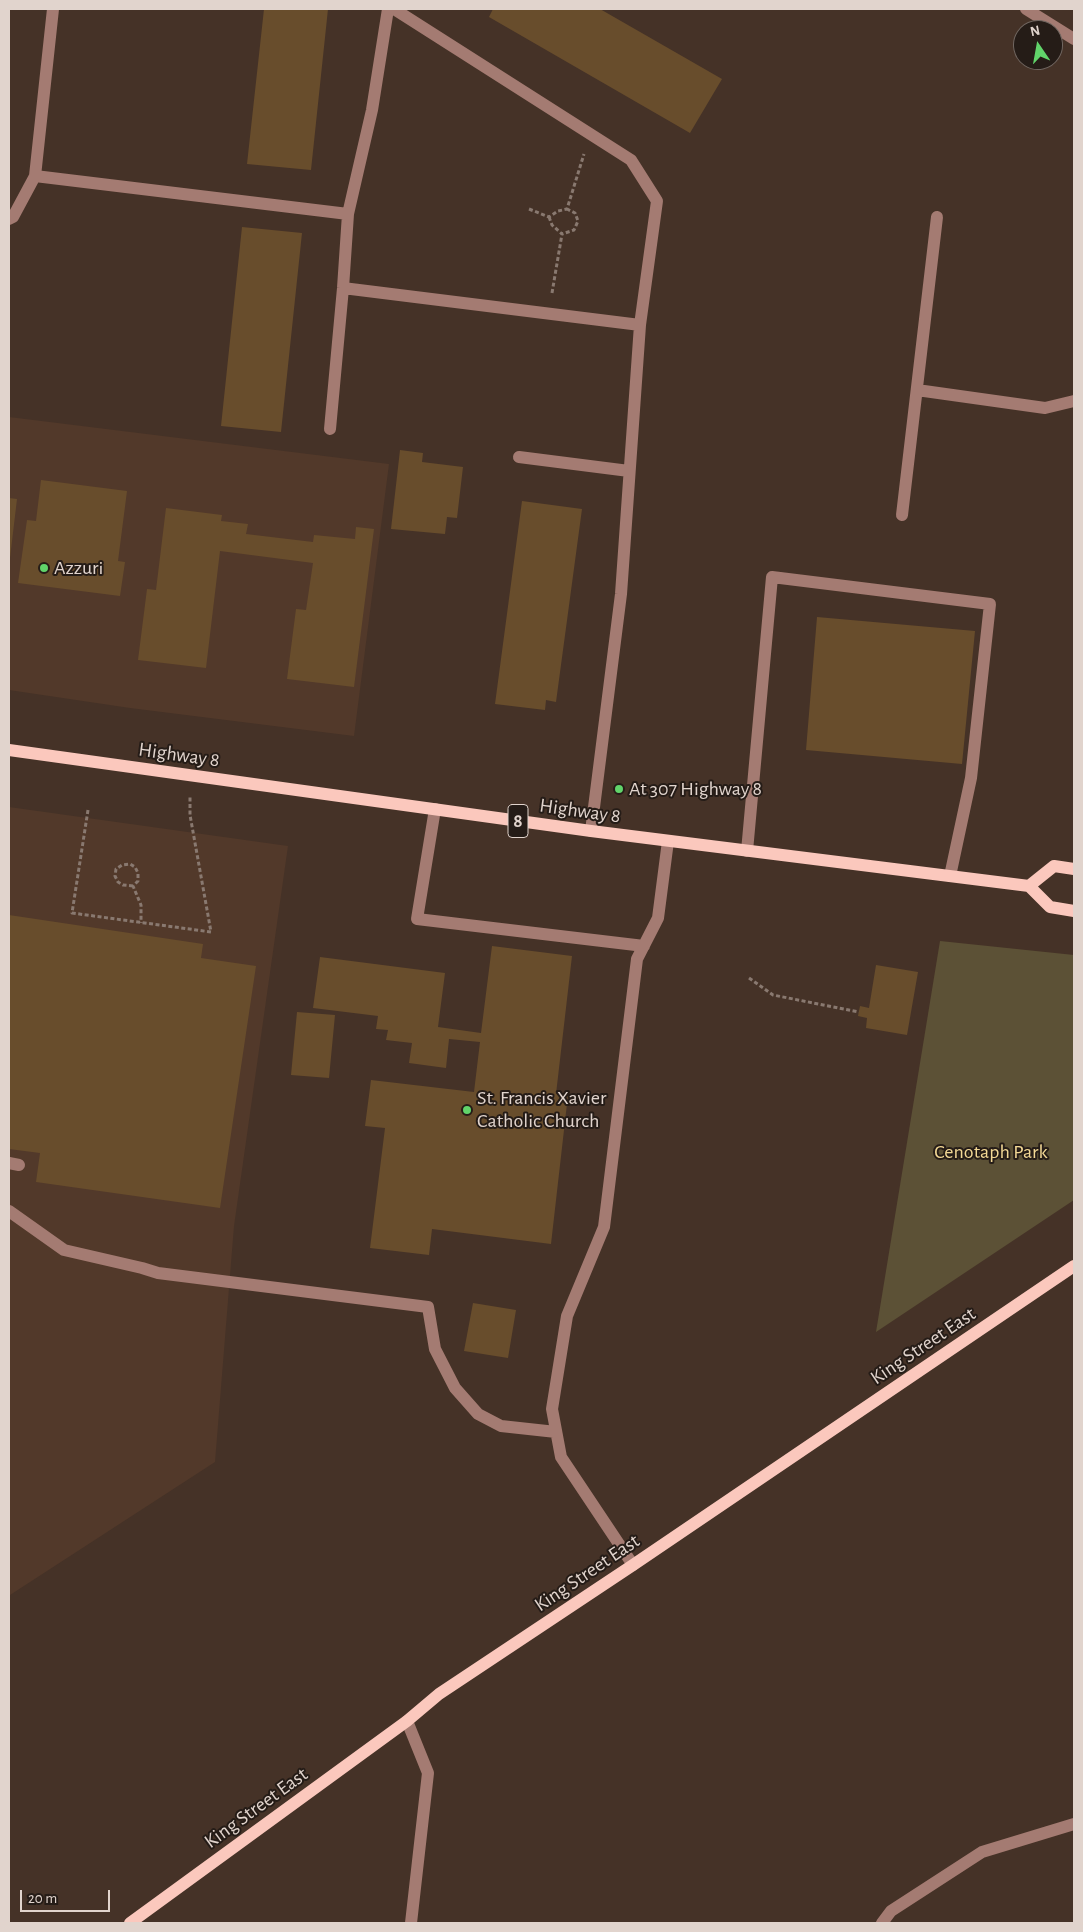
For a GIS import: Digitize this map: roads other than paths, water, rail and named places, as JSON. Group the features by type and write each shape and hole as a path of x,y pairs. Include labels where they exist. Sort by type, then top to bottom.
{"main road":[{"name":"Highway 8","path":"9,750 591,832 1029,886"},
{"path":"1074,869 1054,866 1029,886 1050,907 1074,910"},
{"name":"King Street East","path":"130,1923 407,1721 439,1694 1074,1266"}],"street":[{"path":"9,219 13,217 35,176 53,9"},
{"path":"330,428 348,214 372,110 388,9"},
{"path":"394,9 631,160 657,201 640,324 621,594 591,832"},
{"path":"1026,9 1074,39"},
{"path":"35,176 348,214"},
{"path":"902,515 937,217"},
{"path":"343,288 640,324"},
{"path":"917,390 1045,408 1074,401"},
{"path":"519,457 630,471"},
{"path":"747,851 772,577 990,604 972,778 950,876"},
{"path":"435,809 418,919 644,946"},
{"path":"633,1565 561,1457 552,1409 567,1316 604,1228 637,959 658,918 668,841"},
{"path":"9,1212 64,1250 158,1273 428,1307 435,1349 455,1388 478,1414 501,1426 556,1432"},
{"path":"407,1721 428,1773 411,1923"},
{"path":"882,1923 891,1911 982,1852 1074,1824"}],"place":[{"name":"Azzuri","path":"44,568"},
{"name":"At 307 Highway 8","path":"619,789"},
{"name":"St. Francis Xavier Catholic Church","path":"467,1110"}],"park label":[{"name":"Cenotaph Park","path":"991,1152"}]}
